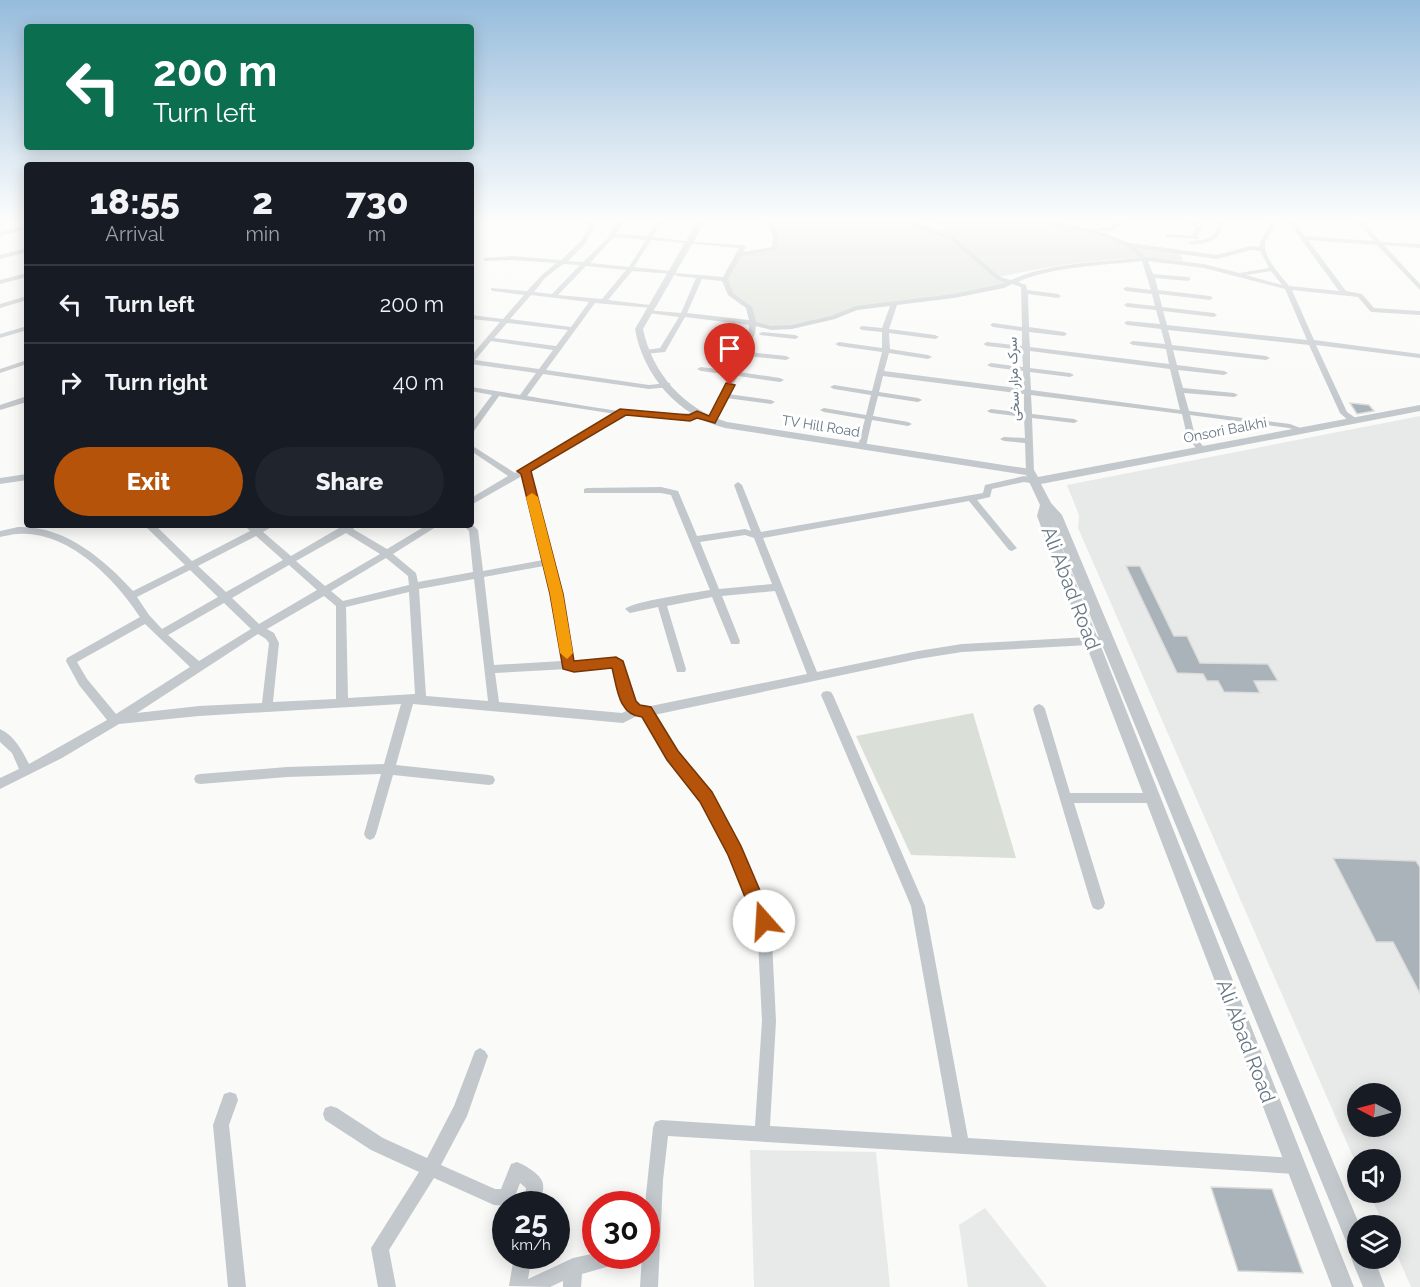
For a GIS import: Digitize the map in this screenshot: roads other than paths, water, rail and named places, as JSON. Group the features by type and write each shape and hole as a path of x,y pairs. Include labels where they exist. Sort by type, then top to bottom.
{"street":[{"path":"474,357 539,280"},
{"path":"553,296 569,280"},
{"path":"603,302 621,280"},
{"name":"TV Hill Road","path":"668,280 658,293 639,328 645,352 667,385 697,414 711,420 1033,476"},
{"path":"645,352 662,350 683,315 698,280"},
{"path":"711,420 725,396 752,333 753,323 749,307 730,294 725,280"},
{"path":"1004,280 1024,289 1058,296"},
{"path":"494,289 594,300 683,315 753,323 771,328 792,327 833,318 856,308 954,296 1016,280"},
{"path":"1152,280 1191,436 1202,450"},
{"path":"1255,280 1287,288 1360,295 1372,310 1420,314"},
{"path":"1280,280 1287,288 1310,343 1344,413 1354,421"},
{"path":"1334,280 1344,293"},
{"name":"سرک مزار سخی","path":"1024,289 1029,441 1033,476"},
{"path":"1126,289 1210,298"},
{"path":"0,306 24,299"},
{"path":"523,397 594,300"},
{"path":"862,446 886,350 885,331 895,302"},
{"path":"1127,305 1214,315"},
{"path":"474,317 574,329"},
{"path":"1127,323 1420,356"},
{"path":"993,326 1065,334"},
{"path":"862,328 935,337"},
{"path":"0,336 24,329"},
{"path":"752,333 795,338"},
{"path":"489,339 559,349"},
{"path":"1133,343 1266,358"},
{"path":"839,344 928,357"},
{"path":"987,344 1224,373"},
{"path":"742,353 786,358"},
{"path":"474,361 649,387 667,385"},
{"path":"0,371 24,363"},
{"path":"991,365 1070,375"},
{"path":"701,369 780,380"},
{"path":"879,373 1290,426 1304,431"},
{"path":"834,387 918,400"},
{"path":"474,389 624,412 690,418 697,414"},
{"path":"1181,390 1233,395"},
{"path":"474,425 497,393"},
{"path":"725,396 771,402"},
{"path":"0,408 24,400"},
{"name":"Onsori Balkhi","path":"1033,476 1202,450 1420,408"},
{"path":"824,410 908,424"},
{"path":"991,411 1074,421"},
{"path":"474,500 624,412"},
{"path":"1004,439 1029,441"},
{"path":"474,452 518,473 526,473 548,562 568,665"},
{"path":"695,540 745,532 758,536 987,495 988,487 1033,476"},
{"name":"Ali Abad Road","path":"1033,476 1046,505 1043,516 1234,948 1347,1220"},
{"path":"0,481 24,477"},
{"path":"738,485 813,676"},
{"path":"587,491 661,490 675,493 735,641"},
{"path":"971,498 1012,548"},
{"path":"44,535 51,528"},
{"path":"152,528 259,630 270,636 273,643 267,708"},
{"path":"131,596 192,567 253,528 341,605 342,704"},
{"path":"161,634 343,528"},
{"path":"349,528 387,554 412,575 421,699"},
{"path":"0,784 114,720 429,528"},
{"path":"471,528 494,706"},
{"path":"0,534 14,529 44,535 65,542 92,557 131,596 161,634 198,667"},
{"path":"341,605 413,587 548,562"},
{"path":"630,609 715,593 778,587"},
{"path":"661,602 681,669"},
{"path":"114,720 83,682 71,661 147,618"},
{"path":"114,720 199,711 421,699 623,718 641,711 962,648 1099,640"},
{"name":"Ali Abad Road","path":"1099,640 1151,798 1343,1287"},
{"path":"490,669 568,665 574,667 616,662 629,704 641,711 706,797 739,860 764,921 769,1021 762,1134"},
{"path":"826,695 918,906 962,1147"},
{"path":"370,834 408,700"},
{"path":"1039,709 1098,903"},
{"path":"0,734 16,750 26,771"},
{"path":"200,779 287,772 389,770 489,780"},
{"path":"1066,798 1151,798"},
{"path":"1209,947 1234,948"},
{"path":"387,1287 380,1248 431,1168 461,1110 480,1056"},
{"path":"230,1100 221,1125 237,1287"},
{"path":"331,1114 377,1144 492,1196"},
{"path":"653,1191 661,1128 1295,1166"},
{"path":"509,1191 517,1170 535,1185 534,1191"},
{"path":"531,1287 582,1265"},
{"path":"572,1287 573,1267"},
{"path":"520,1287 518,1286 521,1269"},
{"path":"649,1269 649,1287"},
{"path":"1367,1269 1374,1287"}]}
